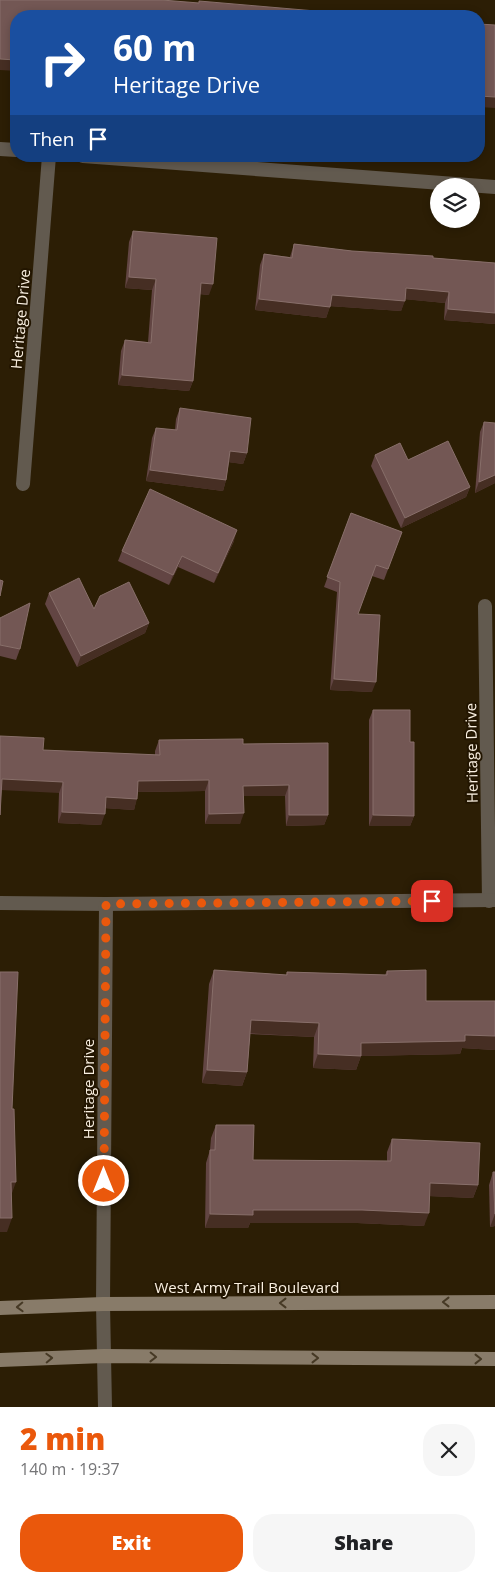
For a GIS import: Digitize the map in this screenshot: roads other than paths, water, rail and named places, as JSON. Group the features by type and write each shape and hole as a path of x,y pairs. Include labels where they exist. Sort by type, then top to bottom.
{"main road":[{"name":"West Army Trail Boulevard","path":"0,1308 103,1304 495,1302"},
{"path":"0,1360 104,1356 495,1359"}],"street":[{"name":"Heritage Drive","path":"23,484 49,162"},
{"path":"163,162 495,187"},
{"name":"Heritage Drive","path":"0,903 106,904 492,900 485,606"},
{"name":"Heritage Drive","path":"105,1407 103,1304 106,904"}]}
